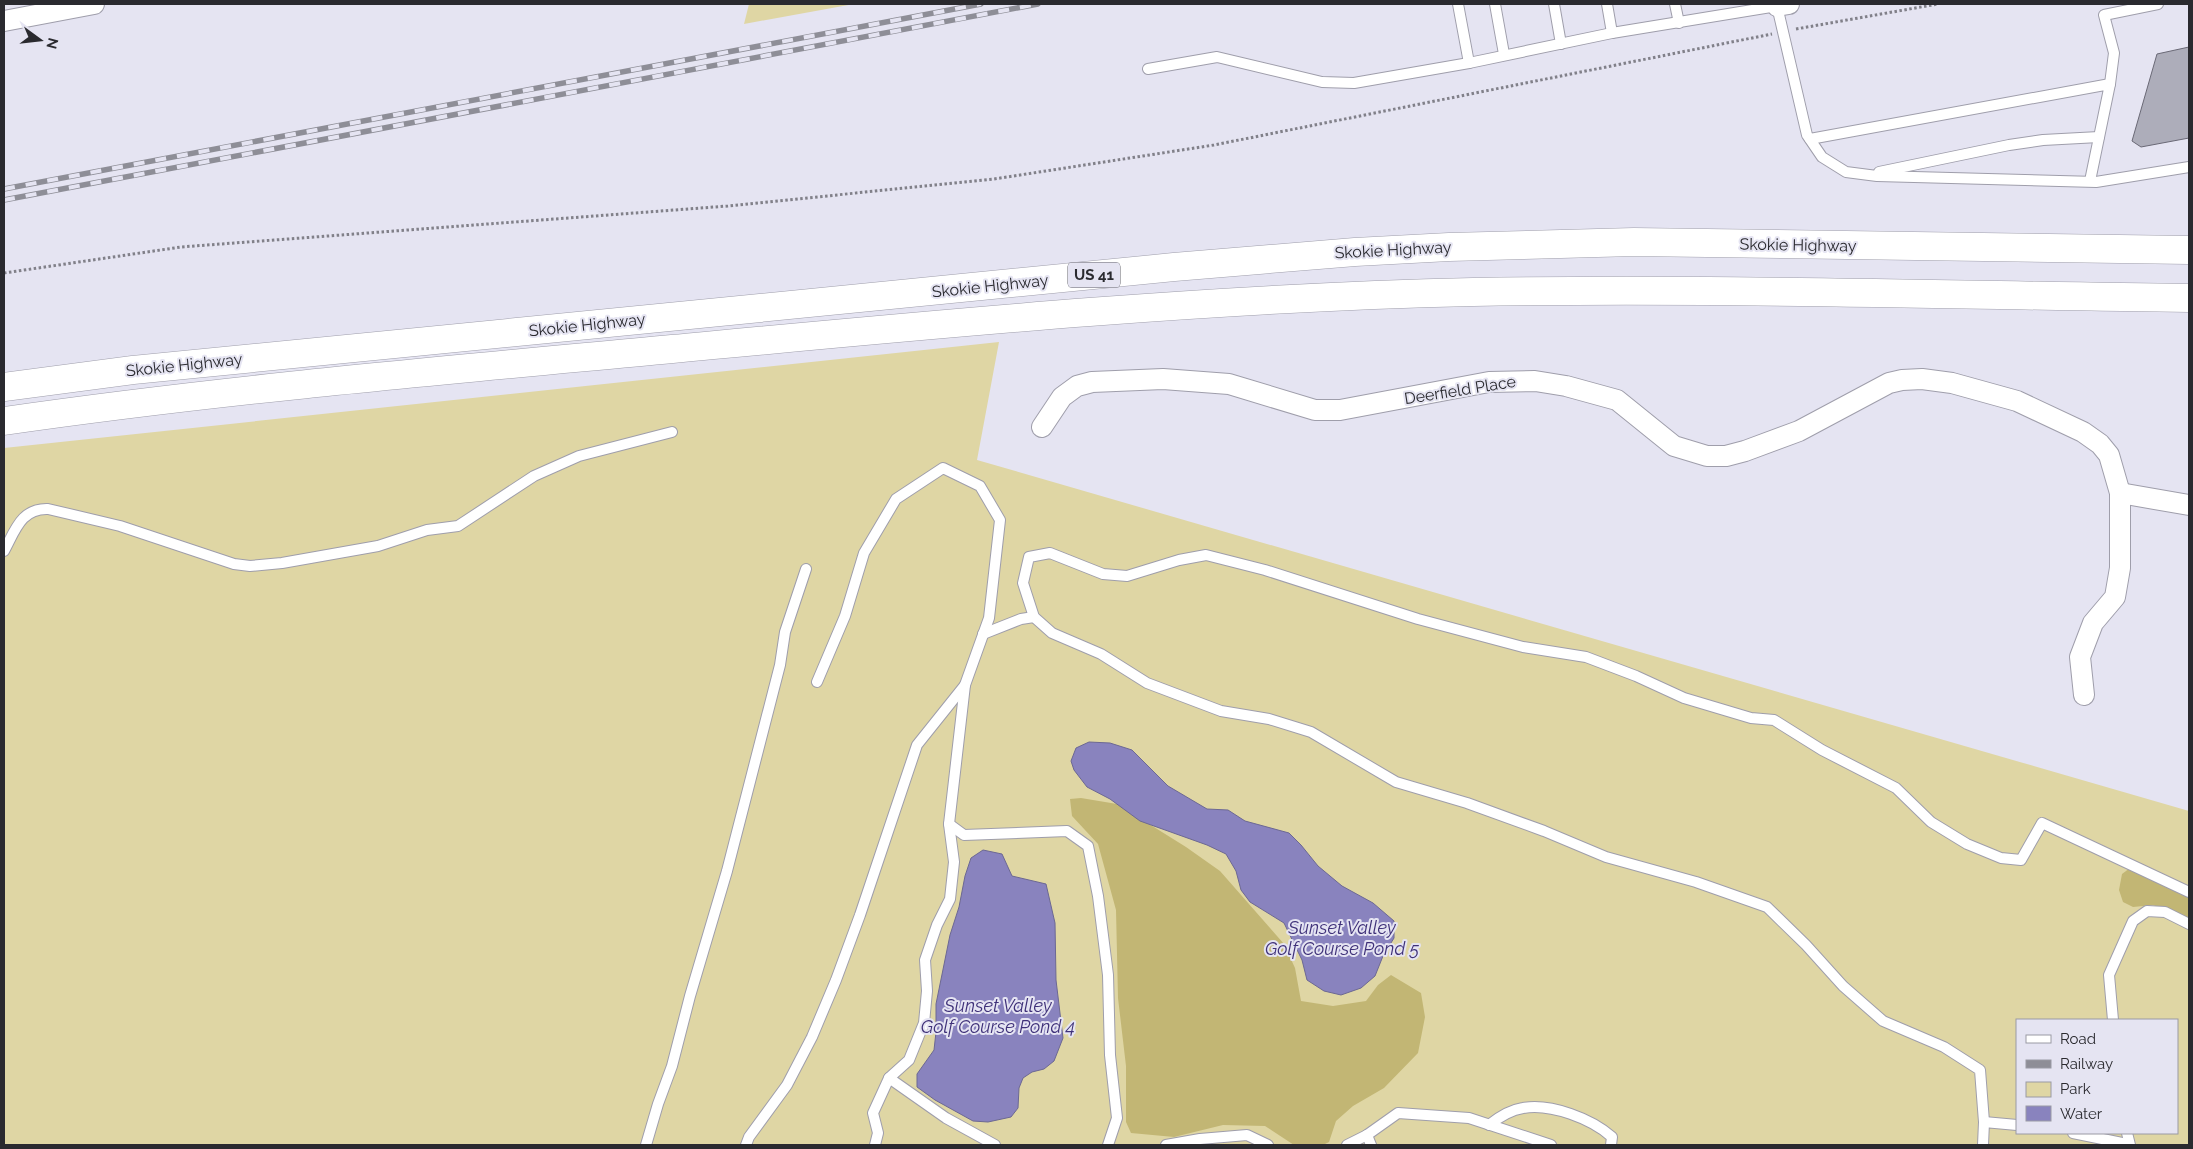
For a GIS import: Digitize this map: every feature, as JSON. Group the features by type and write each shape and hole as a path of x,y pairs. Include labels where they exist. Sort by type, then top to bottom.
{"highway":[{"name":"Skokie Highway","path":"4,387 143,369 1174,267 1354,252 1449,247 1634,242 2189,250"},
{"name":"Skokie Highway","path":"4,421 306,384 1017,316 1171,305 1475,292 1708,291 2189,298"}],"street":[{"path":"4,21 61,7 94,4"},
{"name":"Deerfield Place","path":"1042,428 1062,396 1077,386 1092,382 1163,379 1229,384 1315,410 1340,410 1489,382 1534,380 1566,386 1617,400 1674,446 1707,456 1726,456 1745,451 1798,431 1889,383 1902,380 1952,383 2017,401 2083,432 2100,444 2109,455 2120,493 2120,568 2115,597 2093,623 2080,657 2084,695"},
{"path":"2120,493 2189,505"}],"lane":[{"path":"1458,4 1469,63"},
{"path":"1495,4 1504,54"},
{"path":"1554,4 1561,44"},
{"path":"1607,4 1612,33"},
{"path":"1675,4 1679,23"},
{"path":"1148,69 1217,56 1322,82 1354,83 1469,63 1504,54 1612,33 1679,23 1741,8 1786,4 1782,32 1807,135 1822,157 1846,172 2090,181 2189,167"},
{"path":"2090,181 2110,84 2114,53 2104,16 2158,4"},
{"path":"1810,139 2110,84"},
{"path":"1867,174 2009,145 2043,140 2099,137"},
{"path":"4,552 18,523 29,512 38,508 120,526 234,564 250,566 282,563 378,546 427,530 458,526 534,476 579,456 672,432"},
{"path":"817,682 845,616 864,553 896,499 943,468 980,486 1000,520 988,618 965,684 949,824 954,862 950,899 937,925 925,960 924,1022 909,1060 889,1078 873,1113 878,1133 875,1145"},
{"path":"1983,1145 1984,1122 1980,1070 1944,1047 1883,1021 1843,986 1806,945 1767,907 1696,882 1606,857 1544,831 1476,806 1396,782 1312,732 1269,719 1221,711 1147,684 1101,654 1052,633 1034,617 1023,583 1029,557 1050,553 1103,574 1126,576 1179,560 1206,555 1265,570 1418,619 1523,647 1586,657 1636,676 1684,698 1751,718 1774,720 1822,750 1896,788 1931,822 1967,844 2001,858 2021,860 2042,823 2189,892"},
{"path":"646,1145 672,1066 690,996 727,871 780,665 785,632 806,569"},
{"path":"983,634 1021,618 1034,617"},
{"path":"746,1145 749,1137 787,1085 812,1037 860,915 918,745 965,684"},
{"path":"949,824 964,835 1067,831 1088,846 1098,896 1108,975 1110,1055 1116,1118 1108,1145"},
{"path":"2113,1019 2109,975 2133,921 2147,911 2165,912 2189,924"},
{"path":"889,1078 946,1118 995,1145"},
{"path":"1489,1125 1504,1114 1523,1108 1538,1108 1570,1113 1600,1127 1612,1137 1611,1145"},
{"path":"1348,1145 1369,1140 1398,1113 1468,1118 1551,1145"},
{"path":"1984,1122 2016,1125"},
{"path":"2079,1134 2124,1145"},
{"path":"1166,1145 1200,1139 1247,1135 1268,1145"}],"path":[{"path":"4,273 181,247 728,206 994,179 1214,145 1782,32 1938,4"}],"green space":[{"path":"749,4 854,4 744,24"},
{"path":"999,342 977,460 2189,811 2189,1145 4,1145 4,448"}],"shaded area":[{"path":"1081,798 1117,804 1186,847 1220,871 1284,944 1295,968 1301,1001 1333,1006 1366,1001 1378,985 1391,975 1421,993 1425,1017 1418,1053 1384,1088 1353,1106 1336,1121 1329,1142 1323,1145 1294,1145 1265,1126 1223,1125 1174,1137 1131,1133 1126,1122 1126,1066 1118,998 1116,910 1098,844 1072,816 1070,799"},
{"path":"2130,868 2189,898 2189,919 2153,905 2133,907 2123,902 2119,890 2122,874"}],"water":[{"name":"Sunset Valley Golf Course Pond 5","path":"1089,742 1110,743 1132,750 1168,786 1207,809 1228,810 1245,821 1289,833 1318,866 1342,886 1373,903 1394,921 1394,938 1383,956 1375,976 1361,988 1341,995 1324,991 1307,980 1302,960 1284,923 1250,902 1241,890 1236,871 1226,854 1207,845 1140,821 1110,799 1087,787 1074,770 1071,761 1076,748"},
{"name":"Sunset Valley Golf Course Pond 4","path":"983,850 1002,854 1012,876 1046,884 1055,923 1056,980 1063,1038 1054,1061 1044,1069 1032,1072 1023,1078 1019,1088 1018,1108 1011,1117 988,1122 973,1121 935,1100 917,1087 917,1074 934,1050 936,1004 950,935 959,907 965,876 971,858"}],"building":[{"path":"2189,47 2189,138 2141,147 2132,141 2157,54"}],"railway":[{"path":"4,189 981,4"},
{"path":"4,200 1038,4"}]}
